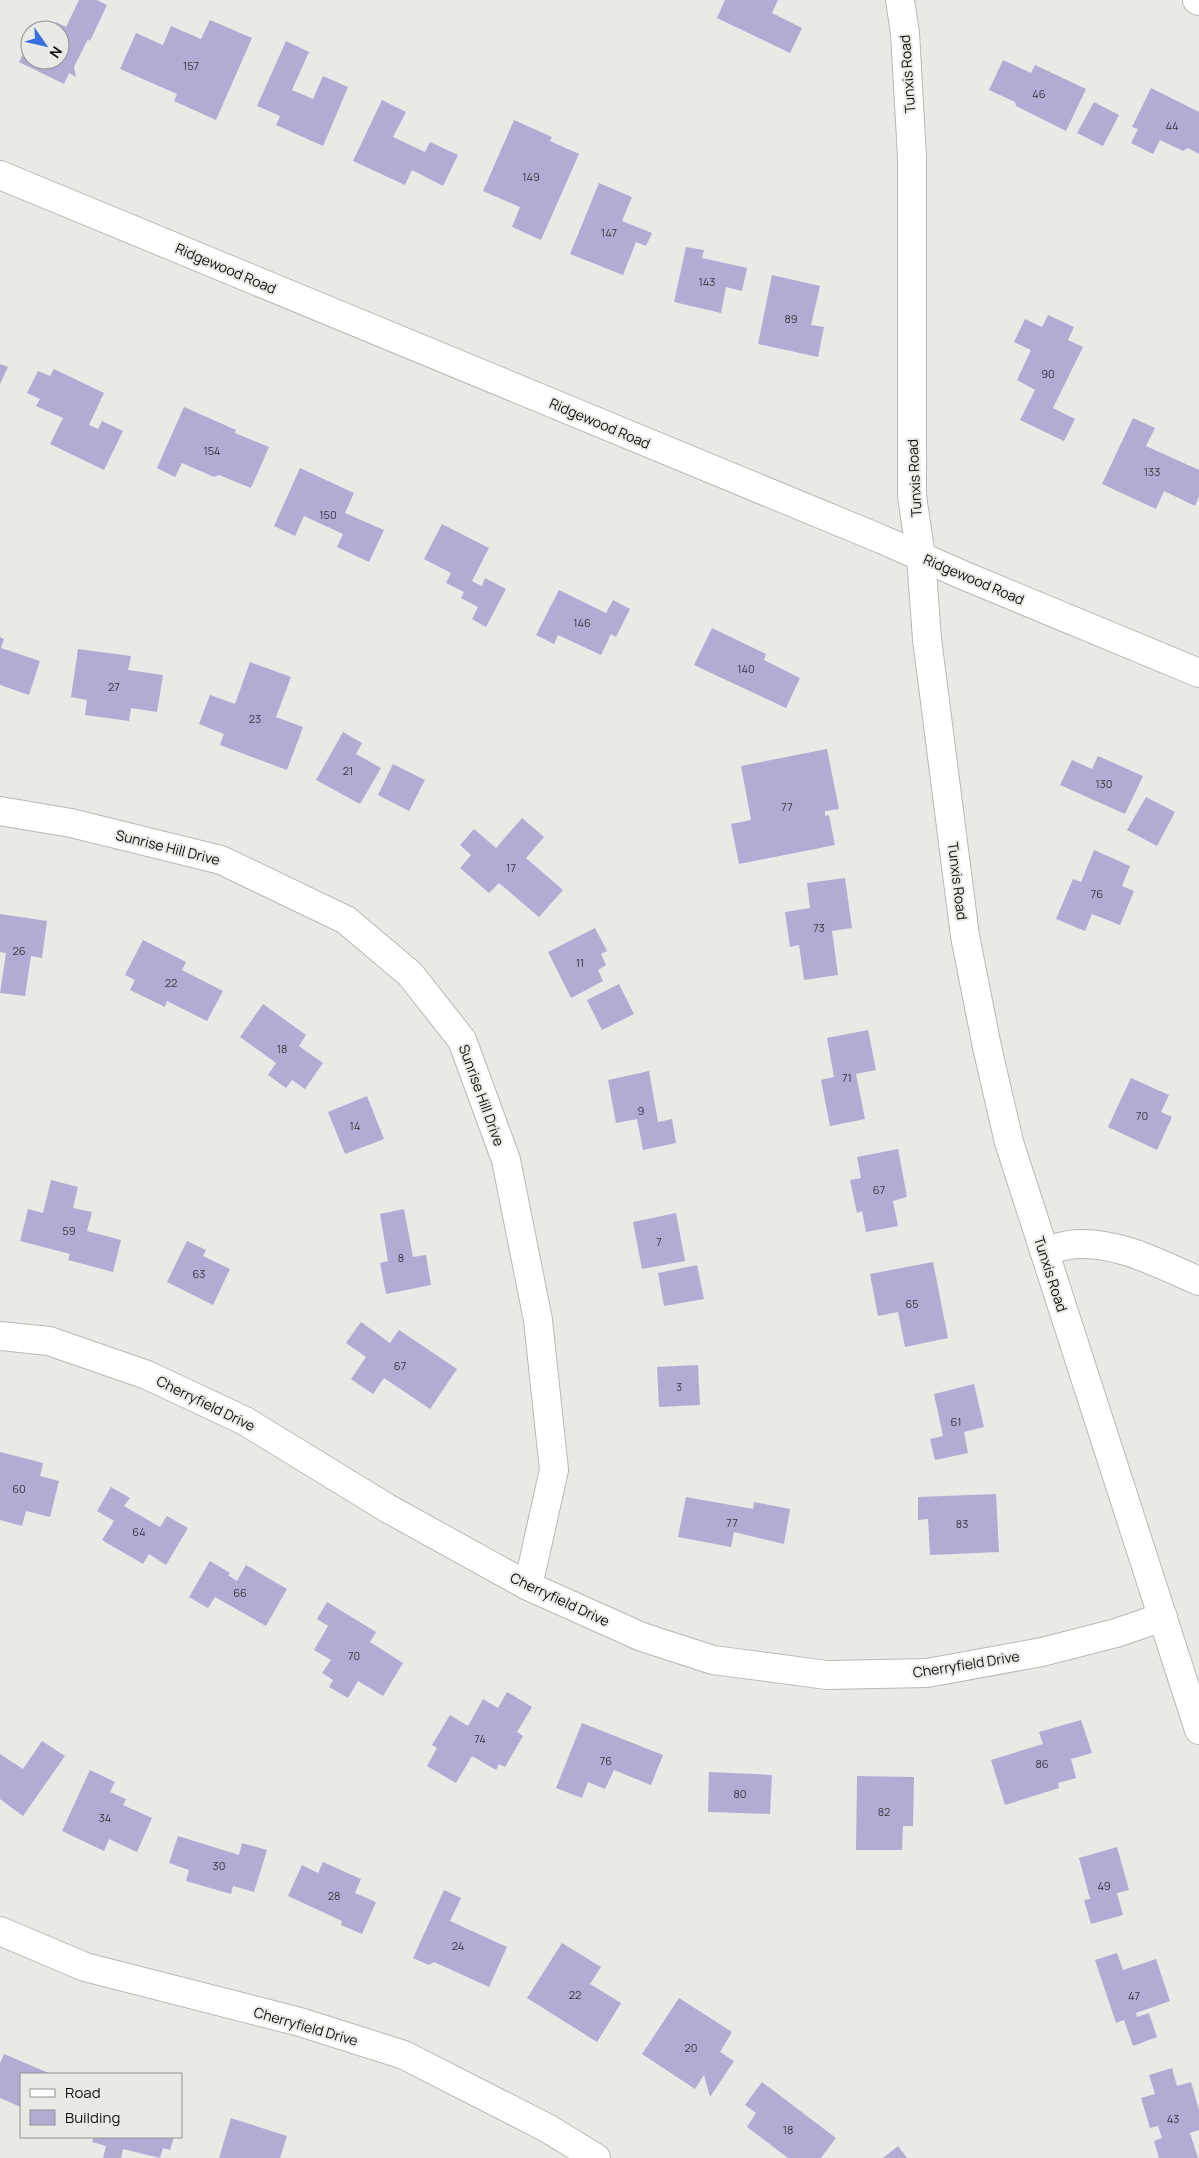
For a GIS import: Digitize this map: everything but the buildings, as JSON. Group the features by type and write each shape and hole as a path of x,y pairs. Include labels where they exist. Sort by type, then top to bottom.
{"street":[{"name":"Tunxis Road","path":"900,0 905,34 912,157 912,496 921,557 927,639 966,936 987,1047 1009,1142 1199,1730"},
{"name":"Ridgewood Road","path":"0,175 1199,673"},
{"name":"Sunrise Hill Drive","path":"0,811 71,823 221,860 346,920 410,974 462,1040 506,1160 538,1320 554,1470 528,1586"},
{"path":"1044,1251 1078,1244 1104,1246 1132,1253 1199,1281"},
{"name":"Cherryfield Drive","path":"0,1336 49,1342 147,1375 245,1420 387,1508 528,1586 642,1637 713,1660 827,1675 928,1673 1008,1660 1116,1633 1163,1617"},
{"name":"Cherryfield Drive","path":"0,1931 85,1967 300,2022 404,2055 547,2128 596,2158"}]}
